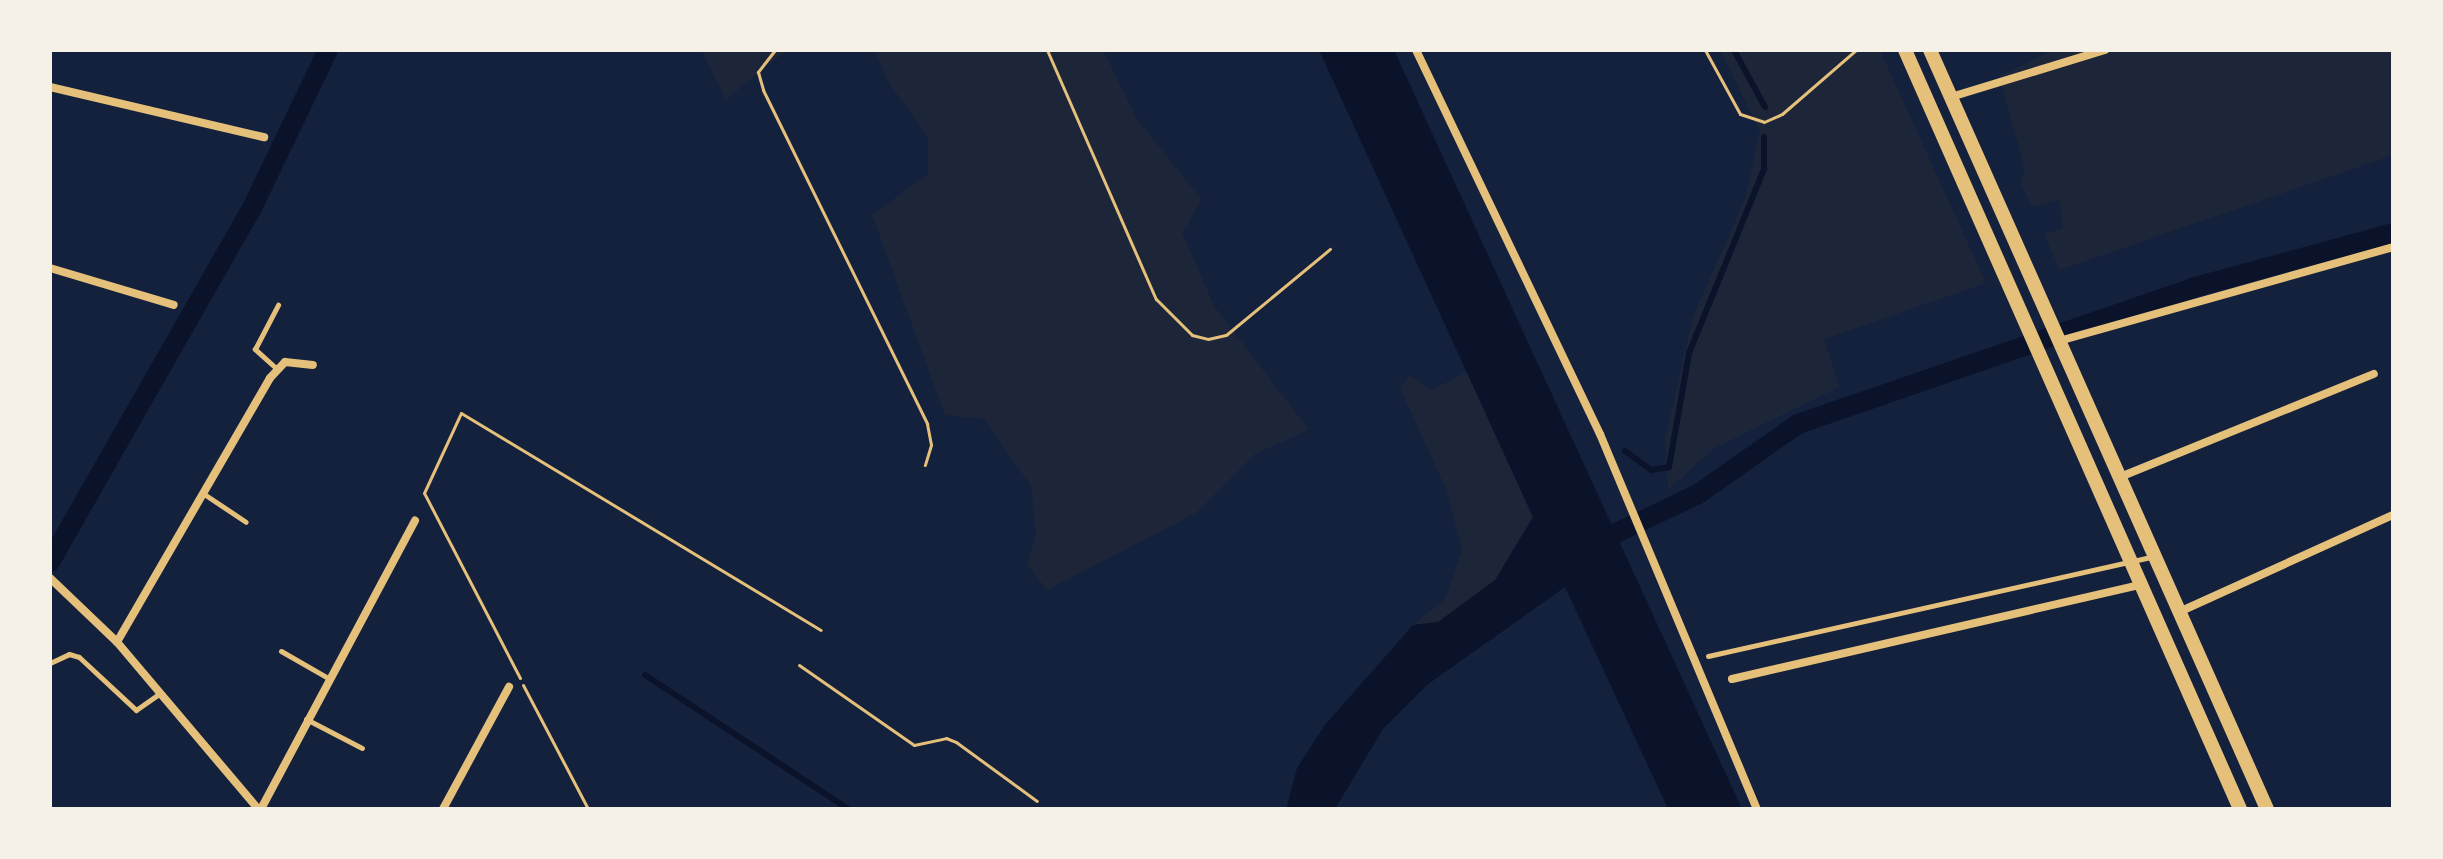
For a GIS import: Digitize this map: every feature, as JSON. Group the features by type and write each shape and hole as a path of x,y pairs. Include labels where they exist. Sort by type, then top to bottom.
{"main road":[{"path":"1905,50 2240,809"},
{"path":"1930,50 2267,809"}],"street":[{"path":"1416,50 1600,434 1757,809"},
{"path":"1951,97 2105,50"},
{"path":"50,87 264,137"},
{"path":"2059,341 2393,247"},
{"path":"50,268 174,305"},
{"path":"117,642 277,369 290,361 313,365"},
{"path":"2120,477 2374,374"},
{"path":"2179,612 2393,515"},
{"path":"50,578 117,642 259,809 415,521"},
{"path":"1732,679 2142,584"},
{"path":"443,809 509,687"}],"lane":[{"path":"277,369 255,349 278,305"},
{"path":"203,493 246,522"},
{"path":"1708,656 2155,556"},
{"path":"281,651 328,678"},
{"path":"50,663 69,654 79,657 136,710 160,693"},
{"path":"306,719 362,748"}],"path":[{"path":"775,50 758,72 763,90 927,424 931,445 925,465"},
{"path":"1047,50 1156,299 1192,335 1208,339 1226,335 1330,249"},
{"path":"1705,50 1740,114 1764,122 1782,114 1856,50"},
{"path":"588,809 424,493 461,413 821,630"},
{"path":"799,665 914,745 946,738 956,742 1037,801"}],"shaded area":[{"path":"701,50 787,50 726,99"},
{"path":"875,50 1103,50 1137,119 1202,200 1182,232 1214,306 1309,430 1255,454 1196,513 1047,590 1027,564 1036,535 1031,486 984,419 945,415 872,215 928,174 928,137 887,80"},
{"path":"1319,50 1394,50 1742,809 1668,809 1565,587 1427,685 1383,729 1335,809 1286,809 1297,768 1324,726 1413,625 1438,622 1495,580 1533,517"},
{"path":"1720,50 1880,50 1986,283 1824,339 1839,387 1713,449 1668,490 1665,439 1693,317 1745,199 1760,131"},
{"path":"2053,50 2393,50 2393,155 2060,270 2044,234 2063,228 2059,200 2033,207 2020,184 2025,170 1999,76"},
{"path":"1467,372 1533,517 1496,580 1438,622 1413,625 1445,599 1462,550 1446,489 1400,388 1410,375 1432,390"}],"waterway":[{"path":"50,562 250,212 328,50"},
{"path":"1734,50 1765,107"},
{"path":"1625,451 1651,470 1669,467 1689,353 1764,169 1764,137"},
{"path":"1595,543 1698,494 1798,424 2192,288 2393,233"},
{"path":"645,675 848,809"}]}
